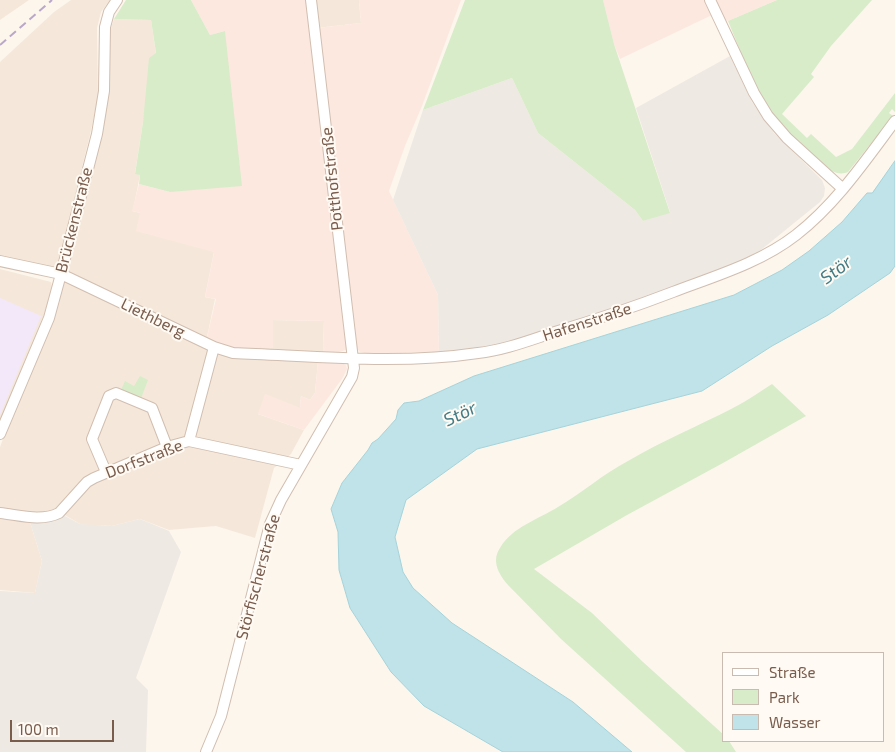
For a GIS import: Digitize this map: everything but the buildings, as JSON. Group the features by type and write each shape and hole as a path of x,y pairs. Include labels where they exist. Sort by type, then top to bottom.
{"street":[{"name":"Brückenstraße","path":"0,434 49,318 61,274 97,134 104,91 105,27 110,12 117,0"},
{"name":"Potthofstraße","path":"310,0 354,357"},
{"path":"710,0 754,93 768,116 787,138 843,189"},
{"name":"Hafenstraße","path":"214,347 233,353 354,357 419,358 487,352 521,343 651,301 727,273 765,255 806,227 843,189 895,122"},
{"name":"Liethberg","path":"0,261 61,274 214,347"},
{"path":"189,441 214,347"},
{"name":"Störfischerstraße","path":"206,752 221,716 270,524 281,500 352,377 354,357"},
{"path":"106,472 92,439 109,396 112,394 116,393 152,408 167,447"},
{"name":"Dorfstraße","path":"0,513 42,518 53,516 59,513 87,482 106,472 167,447 189,441 301,465"}],"shaded area":[{"path":"0,0 29,0 0,20"},
{"path":"71,0 110,0 101,12 97,28 98,97 56,272 0,257 0,62 54,12"},
{"path":"191,0 308,0 349,345 346,350 323,352 324,321 273,320 273,348 232,347 207,337 216,299 205,297 214,252 136,231 140,213 132,211 139,184 170,192 225,31 210,35"},
{"path":"313,0 359,0 361,23 317,28"},
{"path":"359,0 461,0 389,191 438,295 439,352 369,354 360,352 356,348 317,28 361,23"},
{"path":"603,0 777,0 728,21 710,16 620,59 614,44"},
{"path":"114,19 151,20 156,54 135,173 140,175 133,211 214,252 205,297 215,299 207,337 273,348 273,320 324,321 323,352 318,361 315,393 310,400 301,396 300,408 258,414 304,430 291,454 274,468 255,538 216,526 169,530 140,519 112,526 87,525 80,524 56,510 38,513 0,508 0,447 15,406 55,316 84,195 110,31"},
{"path":"730,56 752,102 774,133 822,180 825,188 824,196 820,202 751,258 654,295 525,337 492,346 439,352 438,295 393,200 423,110 512,78 538,133 635,210 643,221 670,212 636,108"},
{"path":"0,269 51,282 52,295 0,425"},
{"path":"0,298 41,316 0,415"},
{"path":"318,361 342,363 346,365 347,369 342,379 304,430 258,414 265,394 300,408 301,396 310,400 315,393"},
{"path":"63,515 80,524 112,526 140,519 169,531 181,552 136,678 148,690 146,752 0,752 0,591 35,593 42,561 30,522 48,522"},
{"path":"0,518 30,522 42,561 35,593 0,590"}],"green space":[{"path":"126,0 191,0 210,35 225,31 242,186 170,192 139,184 140,175 135,174 143,122 149,58 156,53 151,20 114,19"},
{"path":"465,0 603,0 614,44 670,213 643,221 635,210 538,133 512,78 423,110"},
{"path":"777,0 872,0 831,46 811,74 814,77 782,114 807,138 811,134 836,157 852,149 895,93 895,112 892,109 889,113 893,116 848,172 833,172 824,166 782,127 765,104 739,48 728,21"},
{"path":"140,376 148,380 140,401 120,392 125,381 134,386"},
{"path":"772,384 806,416 534,569 592,613 722,733 722,742 730,742 736,752 686,752 561,639 508,585 497,568 496,558 500,548 511,534 526,524 567,502 619,466 738,405"}],"water":[{"name":"Stör","path":"895,161 895,266 890,273 828,315 772,346 702,391 477,449 406,500 395,537 403,572 413,588 452,623 573,702 632,752 503,752 424,706 391,672 350,608 339,570 338,532 331,509 342,483 372,443 396,419 398,410 404,403 419,401 474,376 734,295 782,270 809,251 842,222 867,193 872,193"}],"railway":[{"path":"0,45 52,0"}]}
